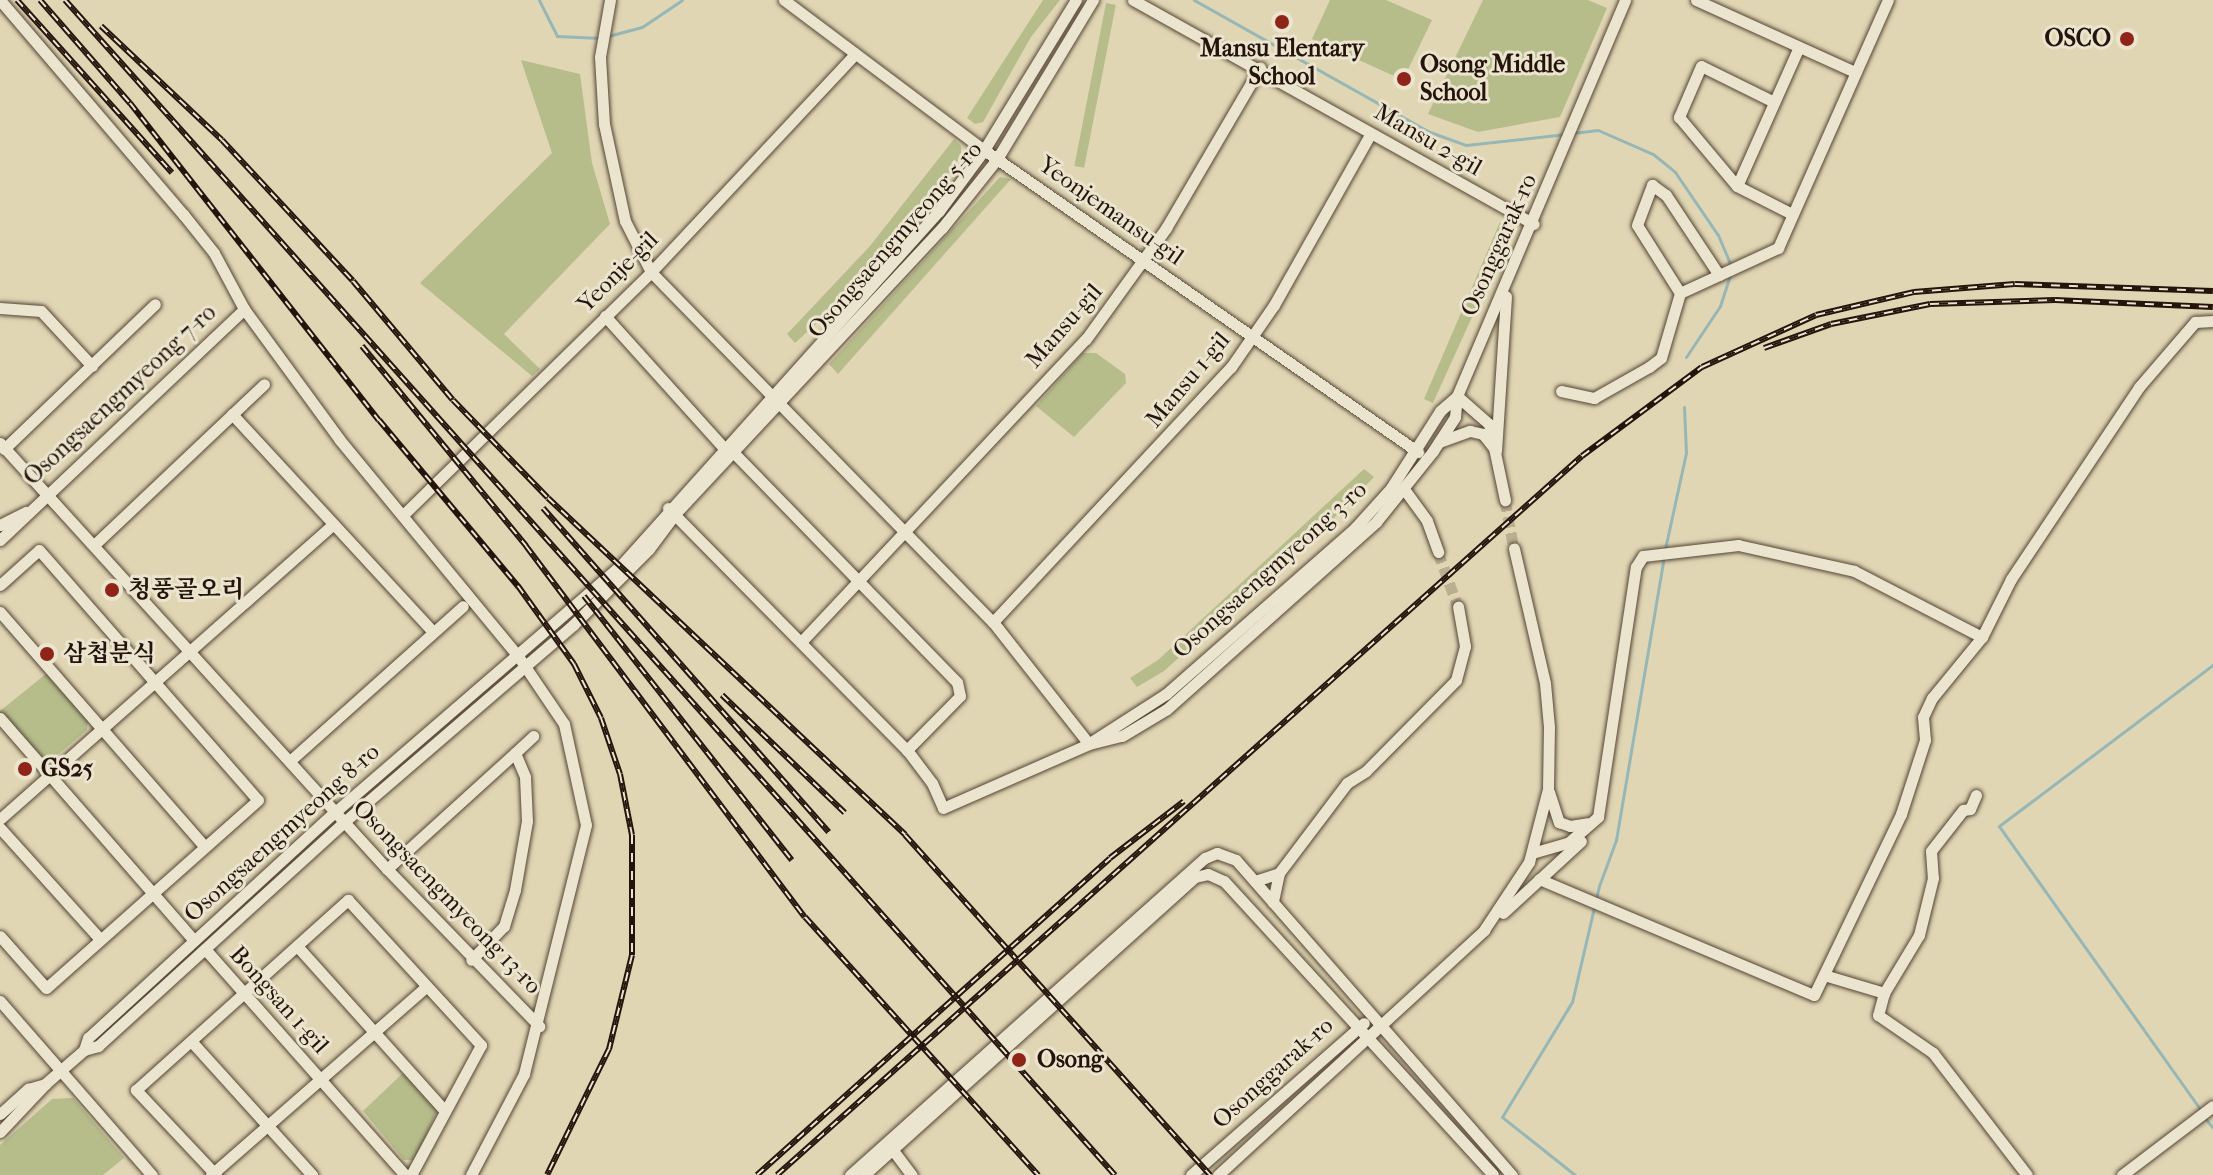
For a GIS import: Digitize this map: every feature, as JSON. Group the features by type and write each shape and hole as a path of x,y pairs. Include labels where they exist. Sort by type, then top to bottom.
{"street":[{"path":"0,0 169,195 214,253 244,309 339,439 404,514 521,661 564,724 586,825 539,1026 524,1074 471,1175"},
{"name":"Yeonjemansu-gil","path":"784,0 984,150 1418,452"},
{"name":"Osongsaengmyeong 5-ro","path":"776,400 901,256 984,150 1076,0"},
{"name":"Osongsaengmyeong 5-ro","path":"671,511 942,228 997,159 1093,0"},
{"name":"Mansu 2-gil","path":"1133,0 1260,68 1534,224"},
{"name":"Osonggarak-ro","path":"1457,396 1534,224 1625,0"},
{"path":"1696,0 1855,72"},
{"path":"1680,293 1778,248 1888,0"},
{"path":"610,2 600,57 601,103 625,221 651,272 993,622 1089,744 943,808 932,783 907,750 671,511"},
{"path":"1737,186 1799,47"},
{"name":"Yeonje-gil","path":"404,514 651,272 855,54"},
{"path":"1774,102 1701,66 1679,117 1737,186 1792,214"},
{"name":"Mansu-gil","path":"801,642 1086,339 1144,261 1260,68"},
{"name":"Mansu 1-gil","path":"993,622 1192,415 1252,338 1371,133"},
{"path":"1561,391 1594,398 1661,358 1680,293 1637,225 1652,185 1666,195 1722,274"},
{"path":"1496,451 1495,402 1507,281"},
{"path":"2,446 92,366 155,304"},
{"path":"0,308 41,311 92,366"},
{"name":"Osongsaengmyeong 7-ro","path":"0,540 45,494 244,309"},
{"path":"605,316 728,450 957,682 960,696 907,750"},
{"path":"1539,879 1814,995 1901,814 1925,740 1923,717 1982,637 2011,579 2139,387 2195,322 2213,321"},
{"path":"94,545 264,384"},
{"path":"1457,396 1489,424 1505,500"},
{"name":"Osongsaengmyeong 3-ro","path":"1089,744 1122,736 1167,709 1376,522 1439,443 1455,417 1457,396"},
{"name":"Osongsaengmyeong 3-ro","path":"1089,744 1166,694 1355,528 1418,452 1440,411 1457,396"},
{"path":"232,414 433,632"},
{"path":"1439,443 1470,431 1483,434 1496,451"},
{"name":"Osongsaengmyeong 13-ro","path":"2,446 292,759 339,817 471,960 539,1026"},
{"path":"1404,489 1427,521 1438,552"},
{"name":"Osongsaengmyeong 8-ro","path":"84,1050 88,1038 194,940 649,549 671,511"},
{"name":"Osongsaengmyeong 7-ro","path":"0,525 26,512"},
{"path":"0,819 333,524"},
{"path":"1484,930 1581,841 1598,817 1636,567 1643,556 1738,545 1854,571 1982,637"},
{"path":"0,585 36,546 258,800 46,988 0,936"},
{"name":"Osonggarak-ro","path":"1191,1175 1358,1027 1377,1021 1389,1012 1484,930 1532,853 1548,789 1545,683 1514,549"},
{"path":"292,759 463,606"},
{"path":"1273,903 1279,873 1347,783 1387,751 1456,680 1465,646 1458,607"},
{"path":"0,612 204,846"},
{"path":"0,718 194,940"},
{"path":"387,869 533,736"},
{"path":"471,960 504,926 515,890 527,821 525,777 515,753"},
{"path":"1548,789 1559,822 1580,826 1598,817"},
{"path":"1976,795 1970,809 1963,810 1931,851 1933,878 1919,935 1884,993 1878,1015 1933,1053 2027,1175"},
{"name":"Osongsaengmyeong 8-ro","path":"0,1132 45,1084 84,1050 98,1046 205,949 339,817"},
{"path":"1532,853 1568,843 1598,817"},
{"path":"0,828 100,939"},
{"path":"864,1175 889,1145 1205,858 1227,855 1255,881 1512,1175"},
{"path":"1255,881 1279,873"},
{"path":"850,1175 889,1145 1201,875 1214,874 1224,881 1493,1175"},
{"path":"312,1175 191,1041 348,900 481,1045 408,1175"},
{"name":"Bongsan 1-gil","path":"297,946 445,1111"},
{"name":"Bongsan 1-gil","path":"205,949 408,1175"},
{"path":"1824,975 1884,993"},
{"name":"Bongsan 1-gil","path":"191,1041 136,1090 213,1174 426,987"},
{"path":"0,1001 152,1175"},
{"name":"Osonggarak-ro","path":"1218,1175 1369,1039 1377,1021"},
{"name":"Osongsaengmyeong 8-ro","path":"0,1114 28,1089 45,1084"},
{"path":"2122,1175 2213,1106"},
{"path":"889,1145 912,1175"}],"green space":[{"path":"1043,0 1060,0 1031,37 983,122 975,124 967,118"},
{"path":"1330,0 1386,0 1432,20 1403,80 1312,39"},
{"path":"1483,0 1588,0 1607,8 1560,117 1478,132 1428,114"},
{"path":"1106,3 1116,5 1084,168 1074,166"},
{"path":"521,60 580,74 592,163 610,224 504,334 540,369 532,376 420,283 552,153"},
{"path":"954,139 961,146 961,157 919,213 851,292 795,343 787,334 870,246"},
{"path":"1000,177 1011,179 838,374 829,364"},
{"path":"1500,222 1510,233 1433,403 1424,399"},
{"path":"1083,353 1096,353 1125,374 1126,383 1074,437 1036,406"},
{"path":"1364,469 1374,477 1333,519 1164,671 1137,687 1130,678 1158,660"},
{"path":"47,673 88,720 87,730 54,758 38,762 0,718 0,711"},
{"path":"404,1072 437,1110 416,1160 404,1160 363,1111"},
{"path":"73,1098 124,1158 103,1175 0,1175 0,1145 52,1099"}],"waterway":[{"path":"539,0 557,36 601,38"},
{"path":"608,36 642,27 682,0"},
{"path":"1194,0 1427,131 1466,145 1565,134"},
{"path":"1573,133 1598,130 1653,154 1675,172 1718,235 1731,266"},
{"path":"1686,357 1720,306 1731,273"},
{"path":"1665,549 1686,453 1684,407"},
{"path":"1575,1175 1502,1117 1572,1002 1599,886 1616,840 1664,556"},
{"path":"2200,1109 1999,826 2213,665"},
{"path":"2205,1118 2213,1128"}],"tunnel":[{"path":"1505,500 1514,549"},
{"path":"1438,552 1458,607"}],"railway":[{"path":"17,0 172,173"},
{"path":"40,0 130,103 379,420 518,586 574,664 601,718 620,774 632,835 632,955 609,1049 547,1175"},
{"path":"65,0 1115,1175"},
{"path":"101,26 222,140 353,281 453,400 548,498 905,835 1210,1175"},
{"path":"777,1175 1582,456 1702,367 1816,315 1914,292 2015,284 2213,291"},
{"path":"1764,348 1831,324 1930,304 2055,300 2213,307"},
{"path":"362,346 526,546 805,917 1038,1175"},
{"path":"543,508 829,832"},
{"path":"584,596 792,860"},
{"path":"722,695 845,813"},
{"path":"757,1175 1110,858 1184,801"}],"place":[{"name":"Mansu Elentary School","path":"1282,22"},
{"name":"OSCO","path":"2127,39"},
{"name":"Osong Middle School","path":"1404,79"},
{"name":"청풍골오리","path":"112,590"},
{"name":"삼첩분식","path":"47,654"},
{"name":"GS25","path":"25,769"},
{"name":"Osong","path":"1019,1060"}]}
